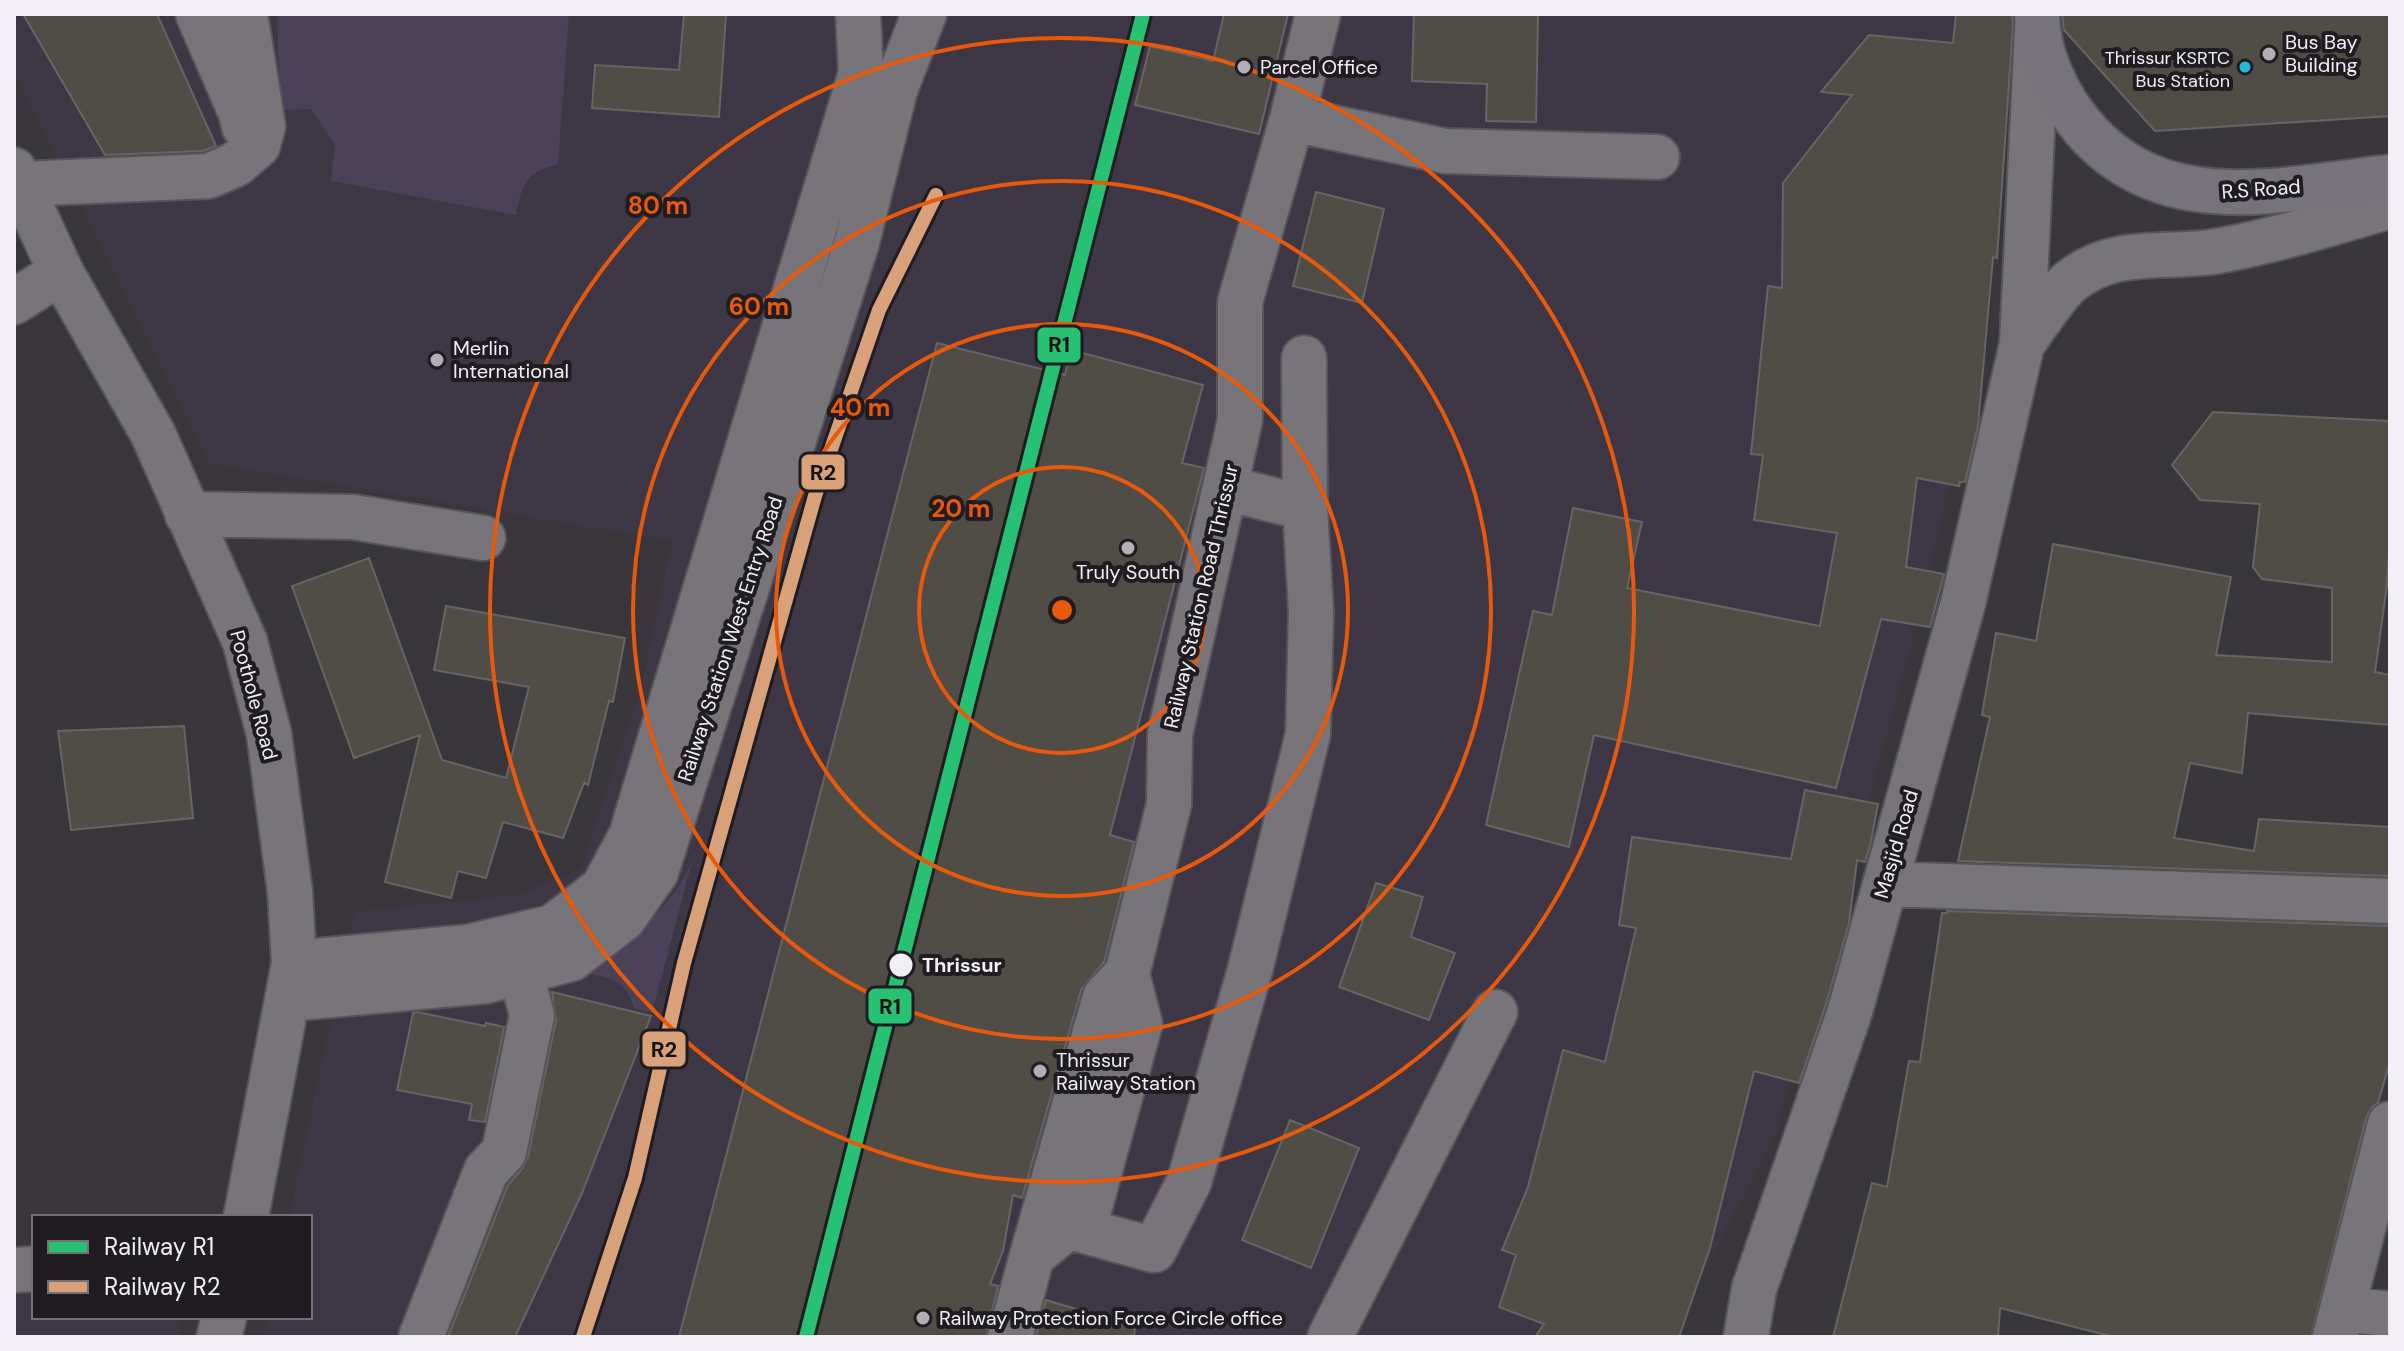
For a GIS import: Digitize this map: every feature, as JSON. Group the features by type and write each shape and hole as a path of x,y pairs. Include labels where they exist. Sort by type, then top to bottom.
{"main road":[{"name":"R.S Road","path":"2037,17 2043,53 2053,82 2068,109 2087,133 2111,154 2154,179 2179,187 2229,193 2390,177"}],"street":[{"path":"198,14 241,113 245,137 236,164"},
{"path":"17,177 209,176 236,164 258,145 263,126 245,14"},
{"name":"Railway Station West Entry Road","path":"516,954 603,888 631,836 861,73 858,14"},
{"name":"Railway Station West Entry Road","path":"291,981 468,947 571,959 624,918 656,872 857,242 895,90 924,14"},
{"name":"Railway Station Road Thrissur","path":"1032,1256 1089,1210 1140,1024 1127,974 1169,804 1170,734 1240,420 1240,302 1318,14"},
{"path":"2022,344 2037,17"},
{"path":"1292,119 1445,151 1657,157"},
{"name":"Poothole Road","path":"17,177 61,272 153,434 245,642 269,734 290,892 291,981 246,1215"},
{"path":"2022,344 2070,282 2110,260 2158,253 2214,251 2303,232 2390,206"},
{"path":"14,302 61,272"},
{"name":"Masjid Road","path":"1746,1337 1754,1289 1850,1011 1963,603 2022,344"},
{"path":"1070,1227 1154,1250 1189,1182 1250,970 1308,734 1311,611 1305,508 1304,358"},
{"path":"1226,488 1305,508"},
{"path":"187,514 353,517 483,538"},
{"path":"1885,884 2390,901"},
{"path":"421,1337 486,1171 504,1152 532,1015 516,954"},
{"path":"1010,1337 1105,997 1127,974"},
{"path":"1330,1337 1495,1012"},
{"path":"2390,1124 2339,1323 2390,1314"},
{"path":"1716,1337 1754,1289"}],"shaded area":[{"name":"Thrissur Railway Station","path":"14,14 1992,14 1959,444 1908,657 1776,1131 1694,1292 1661,1337 264,1337 268,1319 312,1319 312,1215 289,1215 354,912 519,895 581,868 642,685 672,541 210,463 14,71"},
{"path":"277,14 569,14 558,164 538,172 527,181 516,215 331,181 335,145 311,109 280,110"},
{"path":"692,862 652,1013 634,1008 626,991 614,981 579,973 614,950 658,913"},
{"path":"14,1278 32,1278 32,1319 181,1319 177,1337 14,1337"}],"building":[{"path":"23,14 157,14 216,146 203,151 105,155"},
{"path":"684,14 726,14 719,117 592,108 595,65 679,70"},
{"name":"Parcel Office","path":"1224,14 1288,14 1259,134 1135,105 1150,46 1213,61"},
{"path":"1414,14 1538,15 1536,122 1486,121 1487,84 1412,81"},
{"path":"1956,14 2012,14 2013,26 1997,258 1993,257 1978,426 1965,482 1960,482 1959,486 1917,478 1906,567 1944,574 1930,627 1881,619 1836,788 1594,735 1569,847 1486,825 1533,611 1552,615 1573,508 1642,522 1627,588 1820,626 1837,533 1754,520 1763,455 1751,454 1768,286 1782,288 1783,183 1852,95 1821,92 1869,35 1953,43"},
{"name":"Thrissur KSRTC Bus Station","path":"2062,14 2390,14 2390,116 2155,131 2064,30"},
{"path":"1316,192 1384,209 1362,303 1293,286"},
{"path":"937,343 1065,375 1071,350 1203,385 1182,463 1204,468 1110,835 1134,842 1104,962 1081,990 1022,1198 1013,1195 1003,1251 990,1284 998,1286 986,1337 679,1337"},
{"path":"2213,412 2390,421 2390,536 2375,672 2390,675 2390,725 2248,713 2242,773 2190,763 2174,838 2254,851 2259,819 2390,827 2390,876 1958,861 1990,717 1982,715 1996,633 2036,641 2053,544 2231,577 2216,655 2332,662 2332,588 2262,579 2253,567 2260,504 2200,500 2172,465"},
{"path":"369,558 442,760 506,778 529,687 434,670 446,606 625,638 613,702 609,701 588,785 584,783 563,838 503,822 486,878 458,871 451,898 385,882 420,735 354,758 292,586"},
{"path":"184,726 193,818 71,830 58,731"},
{"path":"1805,790 1878,804 1871,841 1865,862 1857,860 1849,923 1799,1083 1754,1071 1710,1248 1679,1337 1535,1337 1544,1324 1499,1307 1516,1255 1502,1250 1528,1187 1563,1050 1605,1062 1636,928 1619,925 1632,837 1791,859"},
{"path":"1376,883 1423,897 1411,937 1455,953 1429,1020 1339,987"},
{"path":"1942,913 2390,926 2390,1062 2378,1103 2366,1118 2311,1337 2114,1337 2000,1308 1998,1337 1833,1337 1872,1183 1887,1187 1909,1061 1920,1062"},
{"path":"552,992 651,1016 582,1193 515,1337 448,1337 508,1185 528,1157 556,1020"},
{"path":"413,1013 504,1027 485,1122 469,1120 472,1104 397,1090"},
{"path":"1290,1120 1359,1148 1311,1268 1242,1240"},
{"path":"1046,1300 1135,1327 1134,1337 1036,1337"}],"railway":[{"path":"583,1337 635,1178 684,963 815,496 879,310 936,195"}],"rail line":[{"name":"R1","path":"806,1337 1143,14"},
{"name":"R2","path":"583,1337 635,1178 684,963 815,496 879,310 936,195"}],"place":[{"name":"Bus Bay Building","path":"2269,54"},
{"name":"Parcel Office","path":"1244,67"},
{"name":"Thrissur KSRTC Bus Station","path":"2245,67"},
{"name":"Merlin International","path":"437,360"},
{"name":"Truly South","path":"1128,548"},
{"name":"Thrissur","path":"901,965"},
{"name":"Thrissur Railway Station","path":"1040,1071"},
{"name":"Railway Protection Force Circle office","path":"923,1318"}]}
